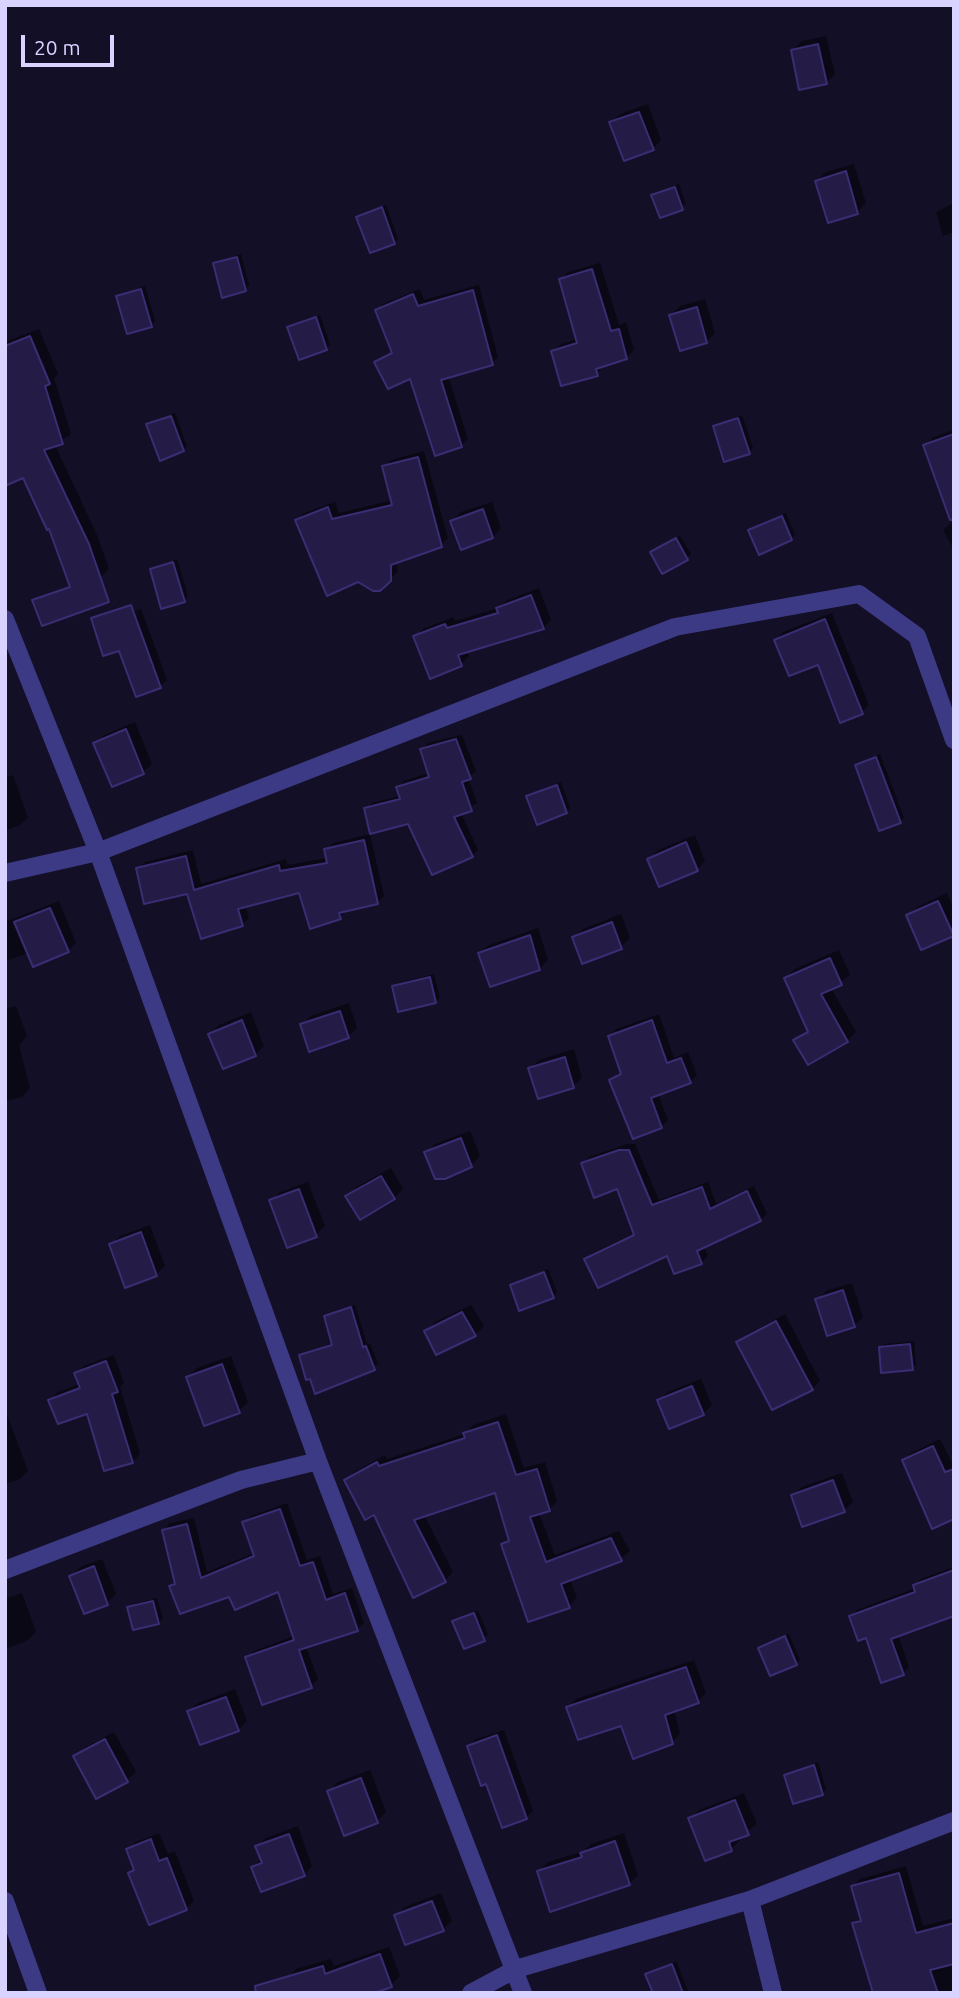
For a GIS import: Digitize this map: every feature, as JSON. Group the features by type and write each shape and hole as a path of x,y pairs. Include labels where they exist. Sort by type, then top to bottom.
{"street":[{"path":"5,873 97,852 675,628 859,594 918,636 954,740"},
{"path":"5,619 97,852 318,1461 523,1993"},
{"path":"5,1570 241,1480 318,1461"},
{"path":"471,1993 516,1969 750,1900 954,1821"},
{"path":"750,1900 773,1993"},
{"path":"5,1901 38,1993"}],"building":[{"path":"818,44 827,84 799,90 791,50"},
{"path":"639,112 654,150 624,161 609,122"},
{"path":"846,171 858,214 828,223 815,181"},
{"path":"675,187 683,210 660,218 651,195"},
{"path":"382,207 395,244 370,253 356,217"},
{"path":"237,257 246,291 222,298 213,263"},
{"path":"592,269 611,331 619,329 627,359 596,369 598,376 561,386 551,351 577,343 559,279"},
{"path":"141,289 152,327 127,334 116,296"},
{"path":"473,290 493,365 441,380 462,447 435,456 410,379 388,389 374,362 392,353 375,310 413,294 418,306"},
{"path":"697,307 707,343 680,351 669,315"},
{"path":"316,317 327,350 299,360 287,327"},
{"path":"30,336 50,384 45,386 63,444 44,450 89,544 109,602 42,626 32,600 70,587 49,529 47,530 23,478 5,486 5,346"},
{"path":"171,416 184,451 160,461 146,424"},
{"path":"738,418 750,454 724,462 713,426"},
{"path":"954,434 954,520 950,520 923,445"},
{"path":"418,457 442,547 391,565 391,581 380,591 373,591 358,582 327,596 295,520 328,507 332,519 392,505 382,466"},
{"path":"483,509 493,538 461,550 450,521"},
{"path":"782,516 792,540 759,555 748,530"},
{"path":"676,538 688,560 662,574 650,552"},
{"path":"173,562 185,602 161,609 150,569"},
{"path":"531,595 544,629 458,655 462,666 430,679 413,636 445,624 447,628 498,613 496,608"},
{"path":"131,605 161,688 136,697 119,651 103,656 91,618"},
{"path":"825,619 863,714 840,723 818,665 789,676 774,640"},
{"path":"126,729 144,774 112,787 93,743"},
{"path":"456,739 471,779 462,782 472,811 454,817 473,857 432,875 408,824 370,834 364,808 400,799 396,787 429,777 420,749"},
{"path":"876,757 901,823 879,831 855,765"},
{"path":"557,785 567,813 537,825 526,796"},
{"path":"364,840 378,904 339,913 341,919 310,929 299,893 238,909 243,926 201,939 187,894 144,904 136,868 186,856 194,890 279,865 280,871 327,863 324,849"},
{"path":"686,842 698,871 659,887 647,859"},
{"path":"938,901 954,936 921,950 906,915"},
{"path":"50,908 69,952 33,967 14,922"},
{"path":"612,922 622,949 582,964 572,937"},
{"path":"530,935 540,970 490,987 478,953"},
{"path":"830,958 842,985 821,994 848,1042 808,1065 793,1040 808,1032 784,978"},
{"path":"430,977 436,1003 398,1012 392,986"},
{"path":"340,1011 349,1038 309,1052 300,1024"},
{"path":"242,1020 256,1056 223,1069 208,1034"},
{"path":"652,1020 667,1063 681,1058 691,1083 651,1098 662,1128 633,1139 609,1080 621,1074 608,1036"},
{"path":"565,1057 574,1088 538,1099 528,1068"},
{"path":"461,1138 472,1167 445,1179 435,1179 424,1152"},
{"path":"619,1150 629,1150 652,1205 702,1187 710,1209 747,1191 761,1221 697,1251 702,1264 674,1274 667,1256 598,1288 584,1259 634,1235 617,1189 594,1198 581,1163"},
{"path":"381,1176 395,1199 360,1220 345,1196"},
{"path":"299,1189 317,1237 287,1248 269,1200"},
{"path":"141,1232 157,1276 125,1288 109,1244"},
{"path":"544,1272 554,1298 519,1311 510,1285"},
{"path":"843,1290 855,1327 827,1336 815,1299"},
{"path":"351,1307 363,1347 366,1346 375,1370 315,1394 310,1379 306,1380 299,1355 332,1345 324,1316"},
{"path":"462,1312 476,1336 436,1355 424,1331"},
{"path":"776,1321 813,1390 772,1410 736,1342"},
{"path":"910,1344 913,1370 881,1373 879,1347"},
{"path":"106,1361 118,1392 112,1394 133,1463 104,1471 87,1414 58,1424 48,1400 80,1388 74,1373"},
{"path":"222,1364 240,1413 204,1426 186,1377"},
{"path":"692,1386 704,1415 669,1429 657,1400"},
{"path":"498,1422 516,1475 537,1469 550,1511 530,1517 546,1562 611,1538 622,1561 561,1584 570,1608 528,1622 501,1544 509,1541 495,1493 414,1520 446,1582 413,1598 374,1515 365,1520 344,1480 377,1462 379,1466 465,1438 463,1433"},
{"path":"933,1446 945,1472 954,1469 954,1519 932,1529 902,1460"},
{"path":"833,1480 845,1512 802,1527 791,1495"},
{"path":"280,1509 300,1566 313,1562 326,1600 345,1593 358,1631 299,1650 312,1688 262,1705 245,1657 294,1640 278,1592 235,1610 229,1597 180,1614 169,1586 175,1584 162,1530 187,1524 201,1578 254,1556 242,1522"},
{"path":"94,1566 108,1605 84,1614 69,1576"},
{"path":"954,1570 954,1616 891,1639 904,1675 881,1683 866,1638 858,1641 849,1616 915,1592 913,1585"},
{"path":"153,1601 159,1624 133,1630 127,1607"},
{"path":"474,1613 485,1641 464,1649 452,1621"},
{"path":"785,1636 797,1665 770,1676 758,1648"},
{"path":"686,1667 699,1703 665,1715 673,1744 633,1759 621,1726 578,1740 566,1707"},
{"path":"226,1697 239,1731 200,1745 187,1711"},
{"path":"497,1735 527,1819 502,1828 486,1784 481,1786 467,1746"},
{"path":"105,1739 128,1782 96,1799 73,1756"},
{"path":"814,1765 823,1795 793,1804 784,1775"},
{"path":"361,1778 378,1823 344,1836 327,1791"},
{"path":"735,1800 749,1835 729,1842 732,1851 705,1861 688,1818"},
{"path":"289,1834 305,1876 261,1892 251,1867 262,1863 255,1846"},
{"path":"151,1839 159,1861 167,1858 187,1910 149,1925 128,1873 134,1870 126,1849"},
{"path":"615,1841 630,1885 550,1912 537,1871 582,1857 580,1853"},
{"path":"899,1873 916,1933 954,1923 954,1964 930,1970 938,1993 873,1993 852,1923 861,1921 851,1886"},
{"path":"432,1901 444,1931 405,1945 394,1915"},
{"path":"380,1954 392,1987 374,1993 256,1993 255,1986 323,1966 325,1974"},
{"path":"672,1964 683,1993 653,1993 645,1974"}]}
